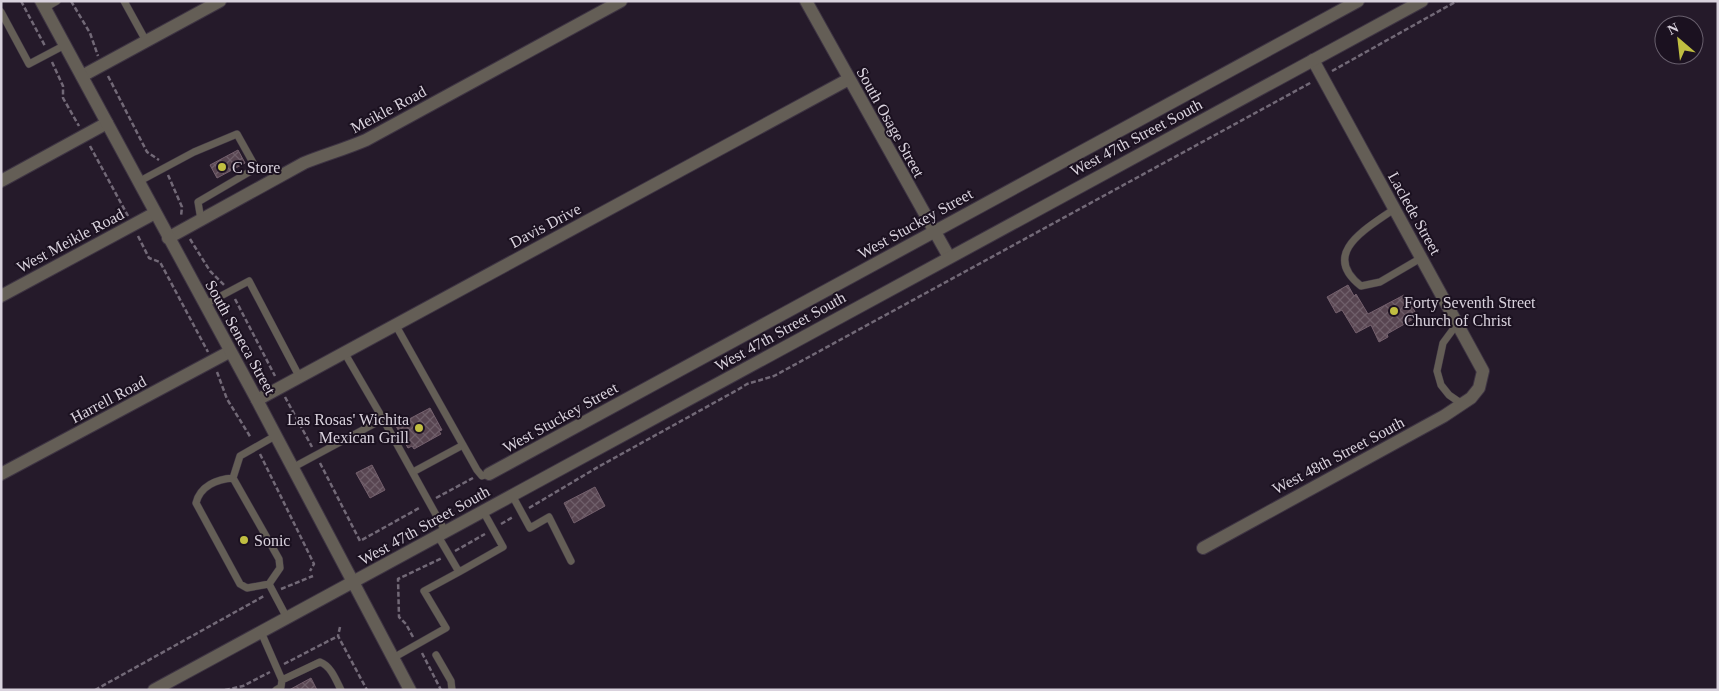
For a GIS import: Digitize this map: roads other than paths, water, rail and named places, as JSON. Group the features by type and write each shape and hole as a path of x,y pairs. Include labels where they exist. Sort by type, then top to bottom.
{"street":[{"path":"82,76 220,1"},
{"name":"Meikle Road","path":"168,238 304,163 370,138 621,1"},
{"name":"South Osage Street","path":"806,1 949,257"},
{"name":"West Stuckey Street","path":"489,474 1358,1"},
{"name":"West 47th Street South","path":"163,688 260,632 1313,60 1414,3"},
{"name":"South Seneca Street","path":"43,4 276,436 410,690"},
{"name":"Laclede Street","path":"1313,60 1483,371 1480,383"},
{"name":"Davis Drive","path":"256,400 848,79"},
{"path":"1,181 107,123"},
{"name":"West Meikle Road","path":"1,296 155,213"},
{"name":"Harrell Road","path":"1,474 230,352"},
{"name":"West 48th Street South","path":"1203,548 1444,416 1471,398 1479,388 1480,383"}],"lane":[{"path":"43,4 57,1"},
{"path":"124,1 146,41"},
{"path":"1,12 29,64 64,45"},
{"path":"138,182 194,152 237,134 256,168 198,202 201,220"},
{"path":"1394,209 1355,237 1345,252 1344,264 1353,280 1361,286 1380,282 1421,258"},
{"path":"204,305 249,281 299,376"},
{"path":"395,324 480,475 489,474"},
{"path":"1457,324 1443,343 1437,371 1441,385 1449,395 1462,404"},
{"path":"344,352 429,502 449,554 459,572"},
{"path":"292,468 382,419"},
{"path":"233,478 221,479 205,487 198,496 196,503 240,584 246,588 269,584 280,568 279,559 233,478 240,456 276,436"},
{"path":"413,472 463,445"},
{"path":"512,495 530,528 549,517 572,560"},
{"path":"394,658 446,628 424,592 503,547 483,511"},
{"path":"269,584 287,618"},
{"path":"260,632 280,687 320,662 325,664 330,670 341,690"},
{"path":"436,655 451,681 452,690"}],"place":[{"name":"C Store","path":"222,167"},
{"name":"Forty Seventh Street Church of Christ","path":"1394,311"},
{"name":"Las Rosas' Wichita Mexican Grill","path":"419,428"},
{"name":"Sonic","path":"244,540"}]}
